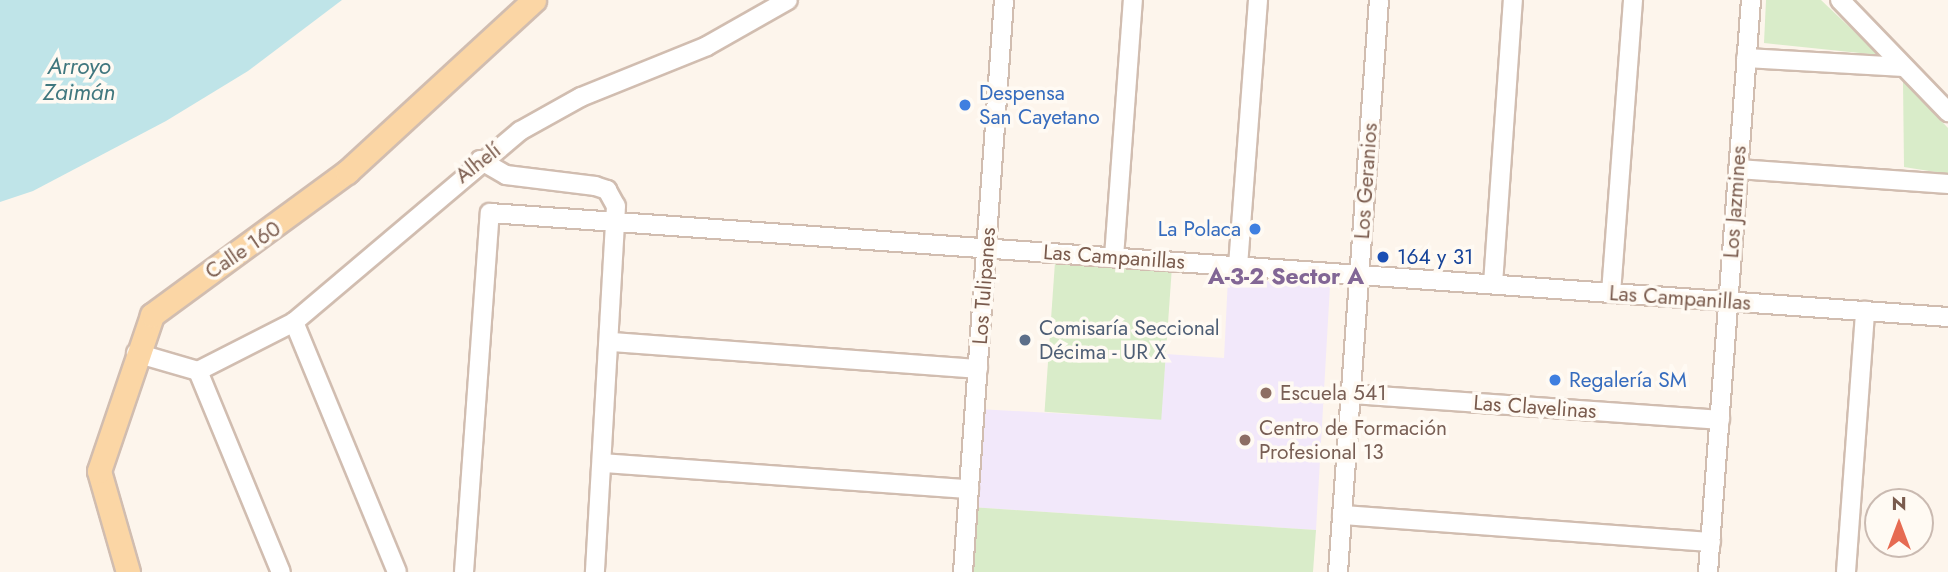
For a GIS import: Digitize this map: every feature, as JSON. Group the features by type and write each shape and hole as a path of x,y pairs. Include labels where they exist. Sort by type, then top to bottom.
{"main road":[{"name":"Calle 160","path":"128,572 99,471 144,326 163,304 347,172 534,0"}],"street":[{"name":"Alhelí","path":"198,371 294,322 358,273 480,160 580,97 707,46 788,0"},
{"name":"Los Tulipanes","path":"963,572 1004,0"},
{"path":"1114,257 1133,0"},
{"path":"1238,266 1258,0"},
{"name":"Los Geranios","path":"1338,572 1380,0"},
{"path":"1493,284 1513,0"},
{"path":"1611,293 1633,0"},
{"name":"Los Jazmines","path":"1709,572 1751,0"},
{"path":"1840,0 1948,112"},
{"path":"1746,58 1904,67"},
{"path":"480,160 506,175 607,190 620,222 595,572"},
{"path":"1738,169 1948,184"},
{"name":"Las Campanillas","path":"464,572 490,213 1948,317"},
{"path":"1846,572 1865,311"},
{"path":"294,322 397,572"},
{"path":"611,342 978,369"},
{"path":"136,353 198,371 281,572"},
{"name":"Las Clavelinas","path":"1351,394 1720,420"},
{"path":"603,463 969,489"},
{"path":"1342,515 1711,542"}],"shaded area":[{"path":"1228,278 1330,286 1316,530 970,507 978,409 1160,419 1166,354 1224,358"}],"green space":[{"path":"1766,0 1821,0 1879,55 1764,43"},
{"path":"1903,81 1948,128 1948,174 1904,167"},
{"path":"1055,262 1172,270 1161,420 1045,412"},
{"path":"970,507 1316,530 1313,572 966,572"}],"water":[{"name":"Arroyo Zaimán","path":"0,0 342,0 248,71 166,121 33,191 0,202"}],"place":[{"name":"Despensa San Cayetano","path":"965,105"},
{"name":"La Polaca","path":"1255,229"},
{"name":"164 y 31","path":"1383,257"},
{"name":"Comisaría Seccional Décima - UR X","path":"1025,340"},
{"name":"Regalería SM","path":"1555,380"},
{"name":"Escuela 541","path":"1266,393"},
{"name":"Centro de Formación Profesional 13","path":"1245,440"}],"district":[{"name":"A-3-2 Sector A","path":"1286,276"}]}
